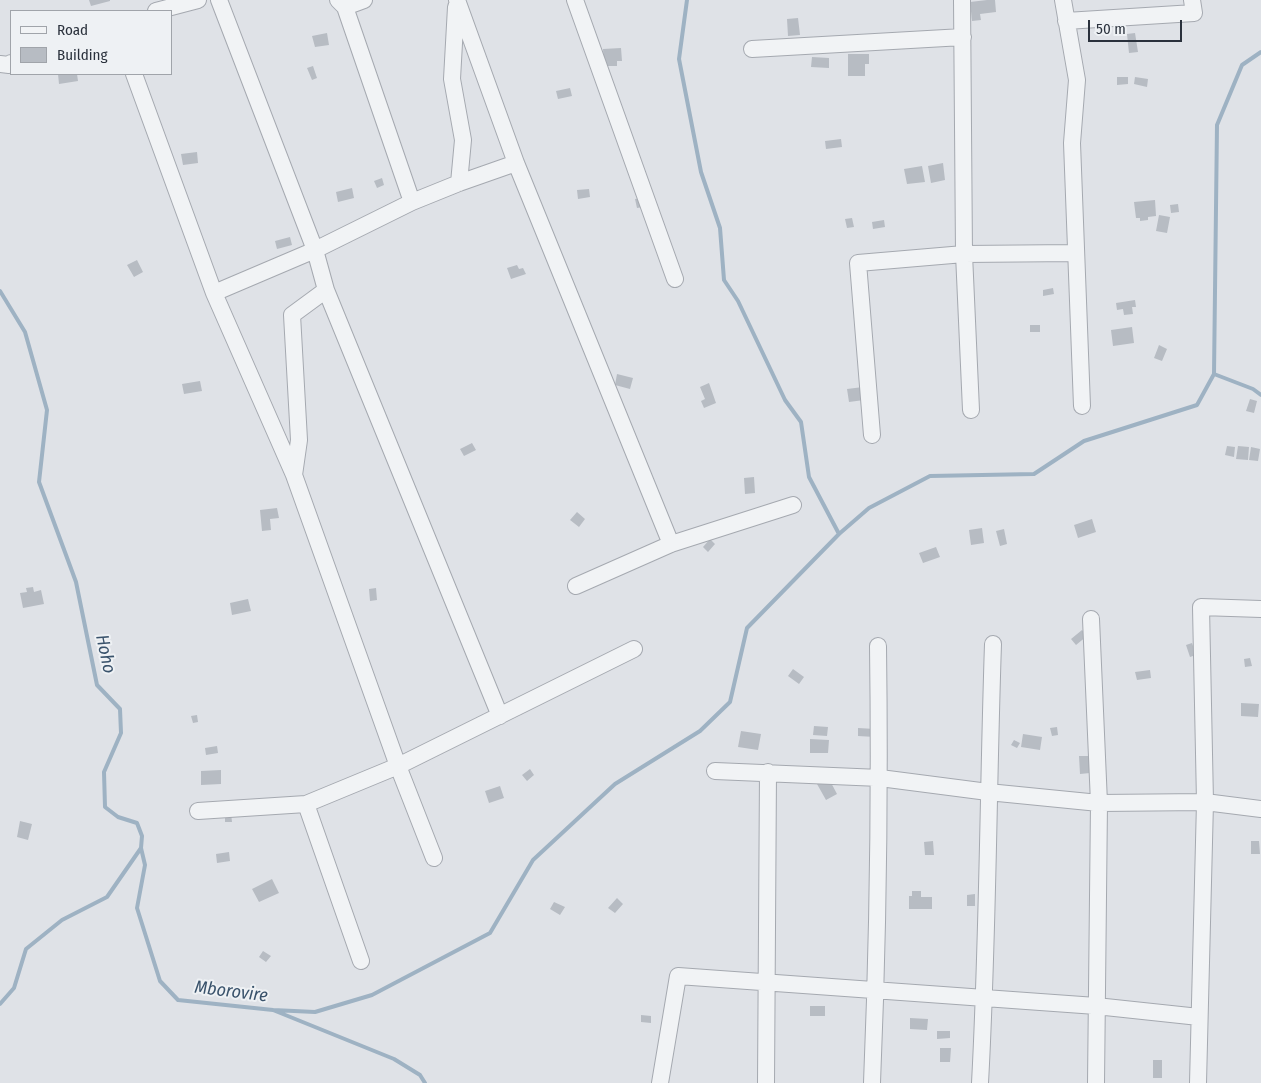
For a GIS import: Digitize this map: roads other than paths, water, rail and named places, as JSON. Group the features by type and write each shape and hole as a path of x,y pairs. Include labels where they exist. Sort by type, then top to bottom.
{"street":[{"path":"160,10 198,0"},
{"path":"219,0 315,250 326,290 500,716"},
{"path":"364,0 342,2 412,202"},
{"path":"457,0 516,162 671,544"},
{"path":"457,0 452,79 463,140 458,183"},
{"path":"575,0 675,279"},
{"path":"962,0 964,254 971,410"},
{"path":"1063,0 1077,80 1072,143 1082,406"},
{"path":"1066,21 1194,13 1192,0"},
{"path":"752,49 963,37"},
{"path":"134,75 214,293 294,475 398,766 434,858"},
{"path":"214,293 315,250 412,202 516,162"},
{"path":"872,435 858,263 964,254 1075,253"},
{"path":"294,475 299,440 292,315 326,290"},
{"path":"576,586 671,544 794,505"},
{"path":"1198,1083 1205,802 1201,607 1261,609"},
{"path":"1091,619 1099,803 1096,1083"},
{"path":"980,1083 984,1000 993,644"},
{"path":"872,1083 876,991 880,778 878,646"},
{"path":"198,811 306,804 398,766 634,649"},
{"path":"715,770 880,778 988,792 1099,803 1205,802 1261,808"},
{"path":"766,1083 768,772"},
{"path":"306,804 361,961"},
{"path":"660,1083 678,976 984,1000 1096,1006 1199,1018"}],"waterway":[{"path":"687,0 679,59 701,172 720,228 724,280 738,301 785,400 801,422 809,477 839,534"},
{"path":"273,1010 315,1012 372,995 490,933 533,860 615,784 700,731 730,702 747,628 839,534 869,508 930,476 1034,474 1084,441 1197,405 1214,374 1217,125 1242,65 1261,52"},
{"name":"Hoho","path":"0,291 25,332 47,410 39,482 76,582 97,685 120,709 121,733 104,772 105,807 118,817 137,823 142,836 141,848 107,897 62,920 26,949 14,988 0,1004"},
{"path":"1214,374 1253,389 1261,395"},
{"name":"Mborovire","path":"141,848 145,865 137,908 160,981 178,1000 273,1010 394,1059 420,1075 425,1083"}]}
